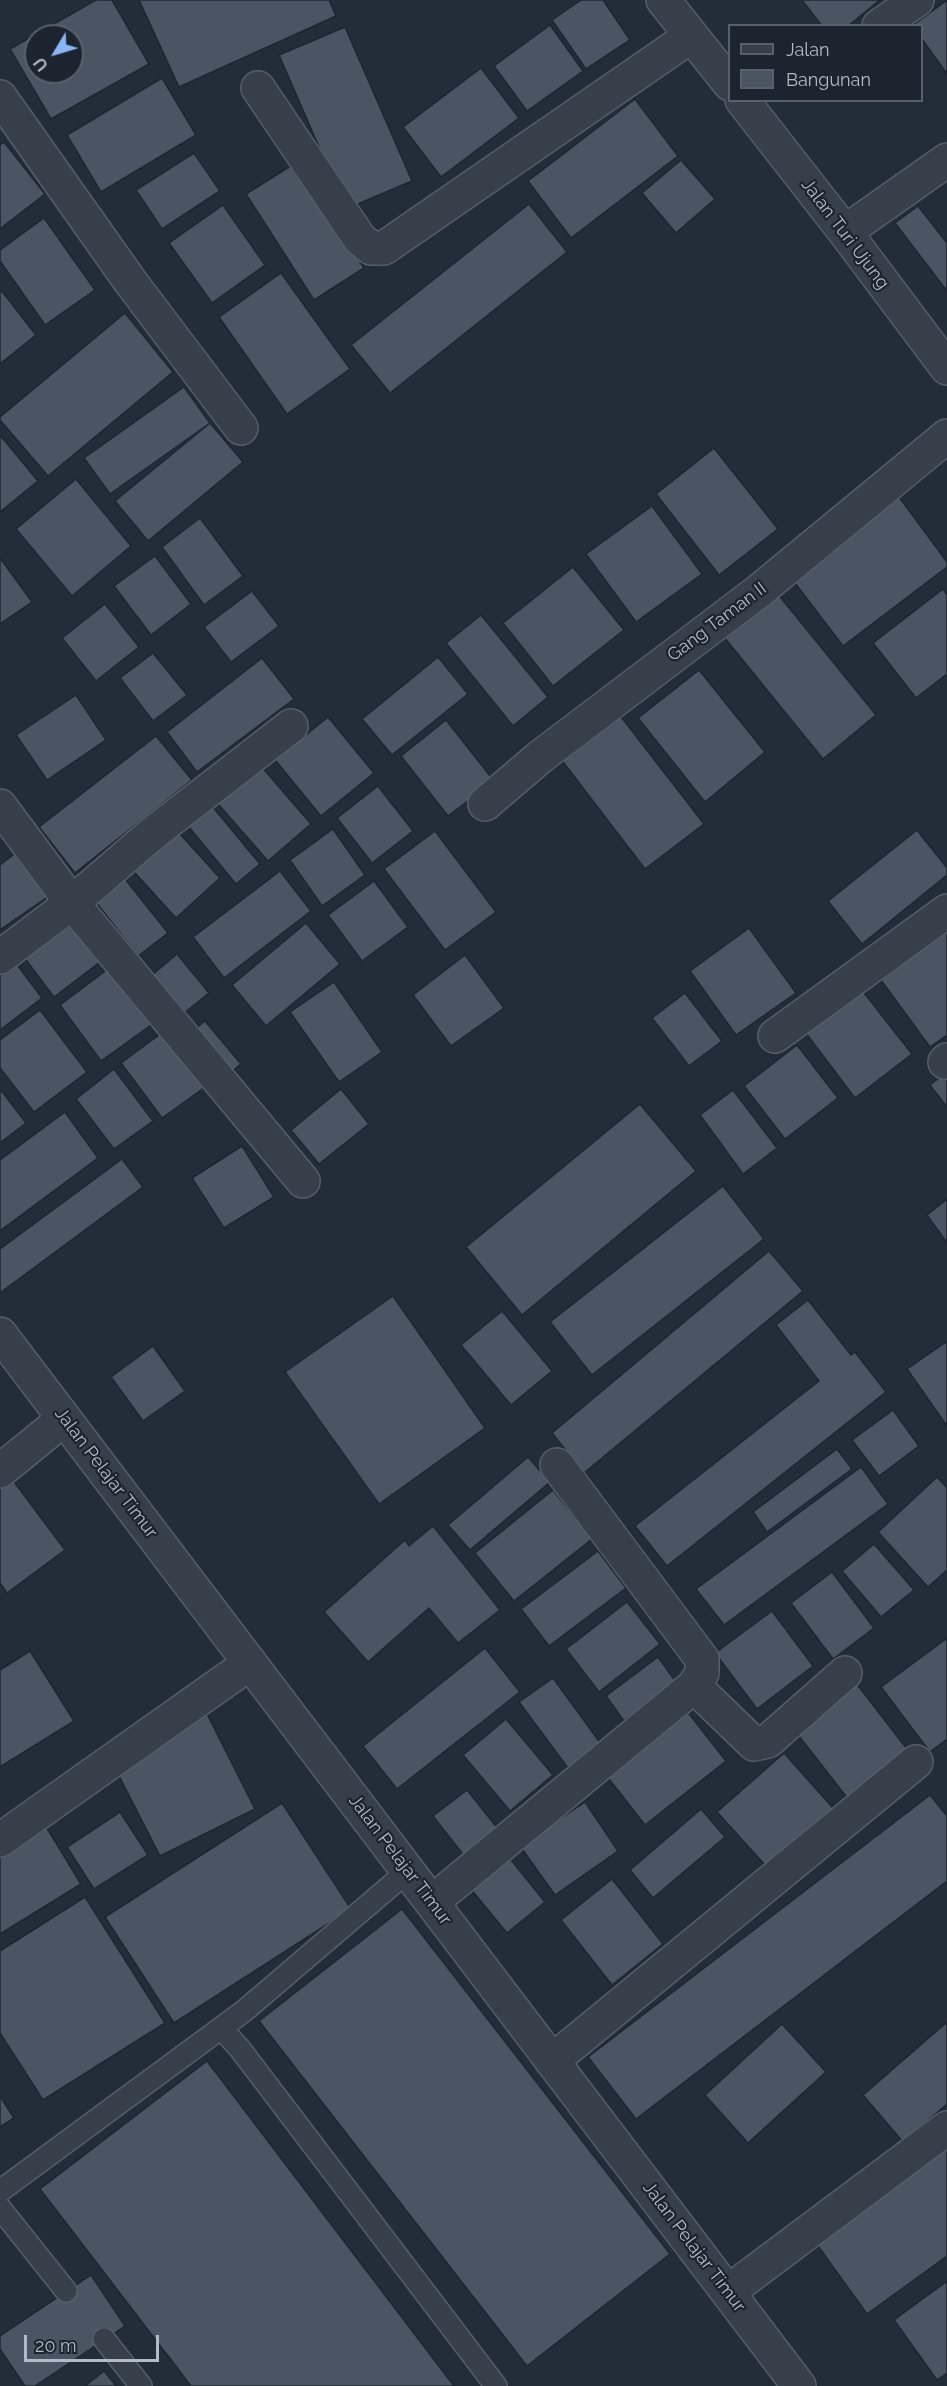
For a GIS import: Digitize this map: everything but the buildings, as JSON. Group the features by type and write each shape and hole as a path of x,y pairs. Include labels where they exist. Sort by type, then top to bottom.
{"street":[{"path":"663,0 728,83"},
{"path":"882,24 917,0"},
{"path":"258,88 360,239 371,248 384,248 691,36"},
{"path":"0,97 130,281 241,428"},
{"name":"Jalan Turi Ujung","path":"754,104 845,232 947,368"},
{"path":"845,232 947,160"},
{"name":"Gang Taman II","path":"485,804 540,757 759,591 947,436"},
{"path":"0,957 72,903 152,834 291,726"},
{"path":"0,806 72,903 303,1181"},
{"path":"776,1036 947,910"},
{"name":"Jalan Pelajar Timur","path":"0,1334 799,2386"},
{"path":"0,1471 64,1419"},
{"path":"432,1902 694,1686 702,1673 702,1659 556,1465"},
{"path":"0,1840 250,1663"},
{"path":"694,1686 754,1744 768,1741 845,1673"},
{"path":"552,2061 916,1762"},
{"path":"728,2292 947,2128"}],"lane":[{"path":"0,2191 244,2011 408,1871"},
{"path":"221,2028 240,2049 496,2386"},
{"path":"0,2208 66,2291"},
{"path":"104,2339 141,2386"}]}
